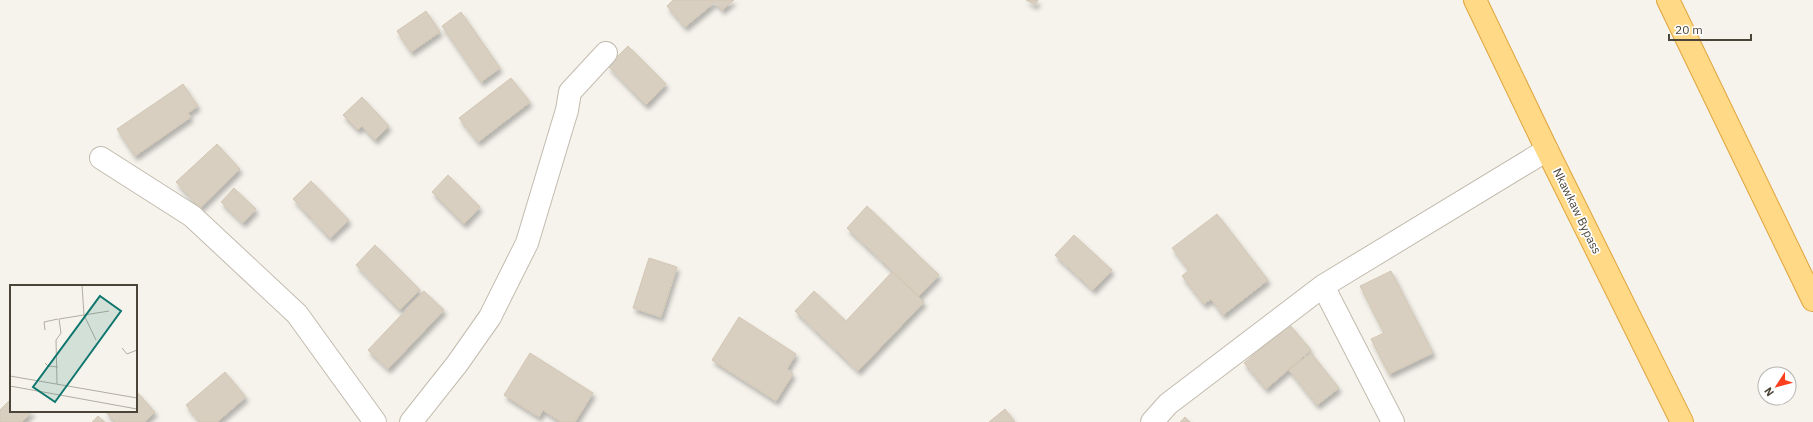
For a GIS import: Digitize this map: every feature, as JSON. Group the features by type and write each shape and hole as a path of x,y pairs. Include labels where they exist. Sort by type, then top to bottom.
{"highway":[{"name":"Nkawkaw Bypass","path":"1475,0 1547,150 1682,422"},
{"path":"1668,0 1813,300"}],"street":[{"path":"411,422 457,364 490,317 526,242 567,110 570,92 606,54"},
{"path":"1152,422 1168,404 1323,286 1547,150"},
{"path":"101,158 192,216 297,314 375,422"},
{"path":"1323,286 1393,422"}],"building":[{"path":"673,0 734,0 722,10 715,2 685,27 667,6"},
{"path":"1026,0 1038,0 1035,5"},
{"path":"426,11 440,32 411,52 397,31"},
{"path":"461,12 500,68 481,82 442,26"},
{"path":"628,46 666,84 646,105 608,66"},
{"path":"511,78 530,102 478,142 459,118"},
{"path":"183,84 198,106 188,113 191,117 135,156 117,129"},
{"path":"362,97 389,126 375,140 362,126 358,130 343,115"},
{"path":"217,144 240,169 200,208 176,182"},
{"path":"448,175 480,207 464,224 432,192"},
{"path":"311,181 349,220 330,238 293,199"},
{"path":"234,188 256,209 243,223 221,202"},
{"path":"867,206 939,275 919,296 847,228"},
{"path":"1217,214 1268,280 1223,315 1211,299 1204,304 1182,276 1189,270 1172,248"},
{"path":"1074,235 1112,270 1093,290 1055,255"},
{"path":"375,245 420,290 400,310 356,265"},
{"path":"649,258 677,267 661,317 633,308"},
{"path":"1391,271 1433,353 1389,374 1371,339 1384,333 1360,286"},
{"path":"892,272 924,302 858,371 795,311 814,291 846,321"},
{"path":"424,291 444,310 388,369 368,350"},
{"path":"739,317 796,354 787,369 793,374 776,401 712,360"},
{"path":"1289,324 1311,350 1266,389 1244,363"},
{"path":"530,353 593,393 575,422 561,422 543,410 539,417 504,395"},
{"path":"1311,353 1339,388 1317,405 1289,370"},
{"path":"225,372 246,397 217,422 200,422 186,405"},
{"path":"137,392 155,412 144,422 115,422 106,412 137,412"},
{"path":"10,400 10,412 32,412 22,422 0,422 0,410"},
{"path":"1005,409 1015,422 989,422"},
{"path":"98,416 105,422 92,422"},
{"path":"1185,417 1190,422 1180,422"}]}
